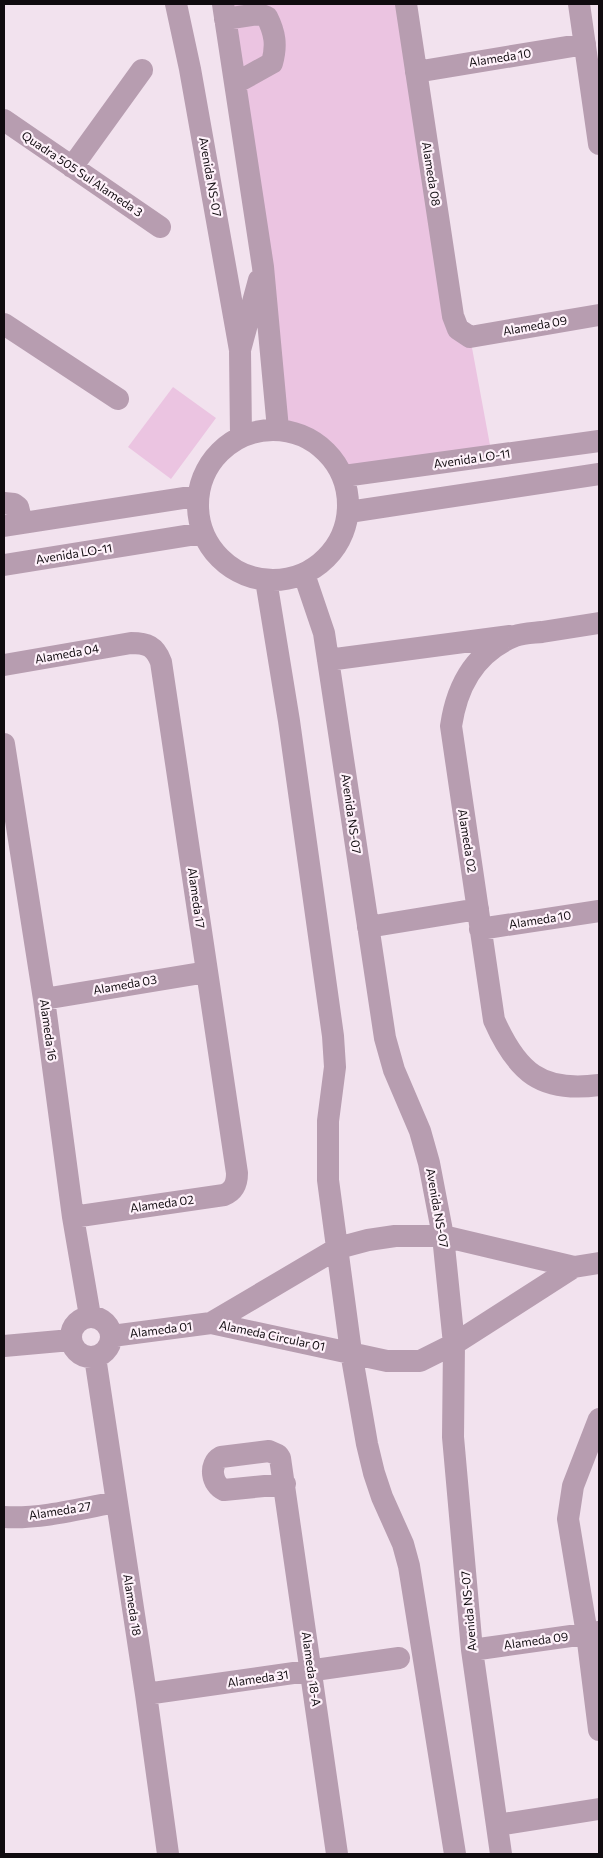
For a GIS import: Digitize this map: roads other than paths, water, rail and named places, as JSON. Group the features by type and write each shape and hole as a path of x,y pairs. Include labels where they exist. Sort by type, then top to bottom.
{"street":[{"name":"Avenida NS-07","path":"176,4 190,69 240,350 241,437"},
{"name":"Alameda 08","path":"406,4 453,316 458,330 470,337"},
{"path":"579,4 599,144"},
{"name":"Avenida NS-07","path":"224,11 263,267 278,429"},
{"path":"224,11 259,14 268,17 274,30 276,48 272,63 236,83"},
{"name":"Alameda 10","path":"416,72 584,44"},
{"path":"72,167 142,70"},
{"name":"Quadra 505 Sul Alameda 3","path":"4,120 160,227"},
{"name":"Avenida NS-07","path":"240,350 263,267"},
{"name":"Alameda 09","path":"470,337 599,315"},
{"path":"4,324 118,399"},
{"path":"278,429 306,436 328,453 344,476 349,512 342,538 326,559 304,574 286,580 266,580 246,576 228,566 213,551 203,533 198,516 196,496 204,473 220,452 241,437 259,431 278,429"},
{"name":"Avenida LO-11","path":"344,476 599,441"},
{"path":"349,512 599,474"},
{"path":"4,503 14,504 18,507 13,525 196,496"},
{"name":"Avenida LO-11","path":"4,565 203,533"},
{"name":"Avenida NS-07","path":"304,574 324,633 385,1038 394,1070 420,1131 427,1155 443,1236 454,1344 453,1437 472,1650 501,1854"},
{"path":"266,580 289,721 333,1036 335,1067 328,1121 328,1180 351,1352 374,1473 409,1566 455,1854"},
{"name":"Alameda 02","path":"599,623 516,636 494,648 477,663 464,679 454,704 451,726 494,1020 505,1043 521,1064 542,1080 561,1087 599,1085"},
{"path":"328,660 516,636"},
{"name":"Alameda 04","path":"4,665 131,643"},
{"name":"Alameda 17","path":"131,643 141,643 154,648 161,662 237,1174"},
{"name":"Alameda 16","path":"4,744 10,836 44,998 73,1217 90,1316"},
{"name":"Alameda 10","path":"368,927 599,911"},
{"name":"Alameda 03","path":"44,998 206,972"},
{"name":"Alameda 02","path":"73,1217 224,1195 231,1192 237,1174"},
{"name":"Alameda Circular 01","path":"211,1324 338,1248 368,1240 395,1236 443,1236 574,1267 599,1264"},
{"name":"Alameda Circular 01","path":"211,1324 387,1361 420,1361 454,1344 574,1267"},
{"path":"90,1316 102,1320 112,1336 105,1352 95,1357 82,1355 77,1351 71,1340 72,1329 75,1324 79,1320 90,1316"},
{"name":"Alameda 01","path":"112,1336 211,1324"},
{"path":"4,1346 71,1340"},
{"name":"Alameda 18","path":"95,1357 168,1854"},
{"path":"599,1419 573,1486 568,1519 593,1633 599,1730"},
{"name":"Alameda 18-A","path":"285,1484 337,1854"},
{"name":"Alameda 27","path":"4,1517 69,1511 116,1502"},
{"name":"Alameda 09","path":"472,1650 593,1633"},
{"name":"Alameda 31","path":"146,1694 399,1658"},
{"path":"497,1825 599,1809"}]}
